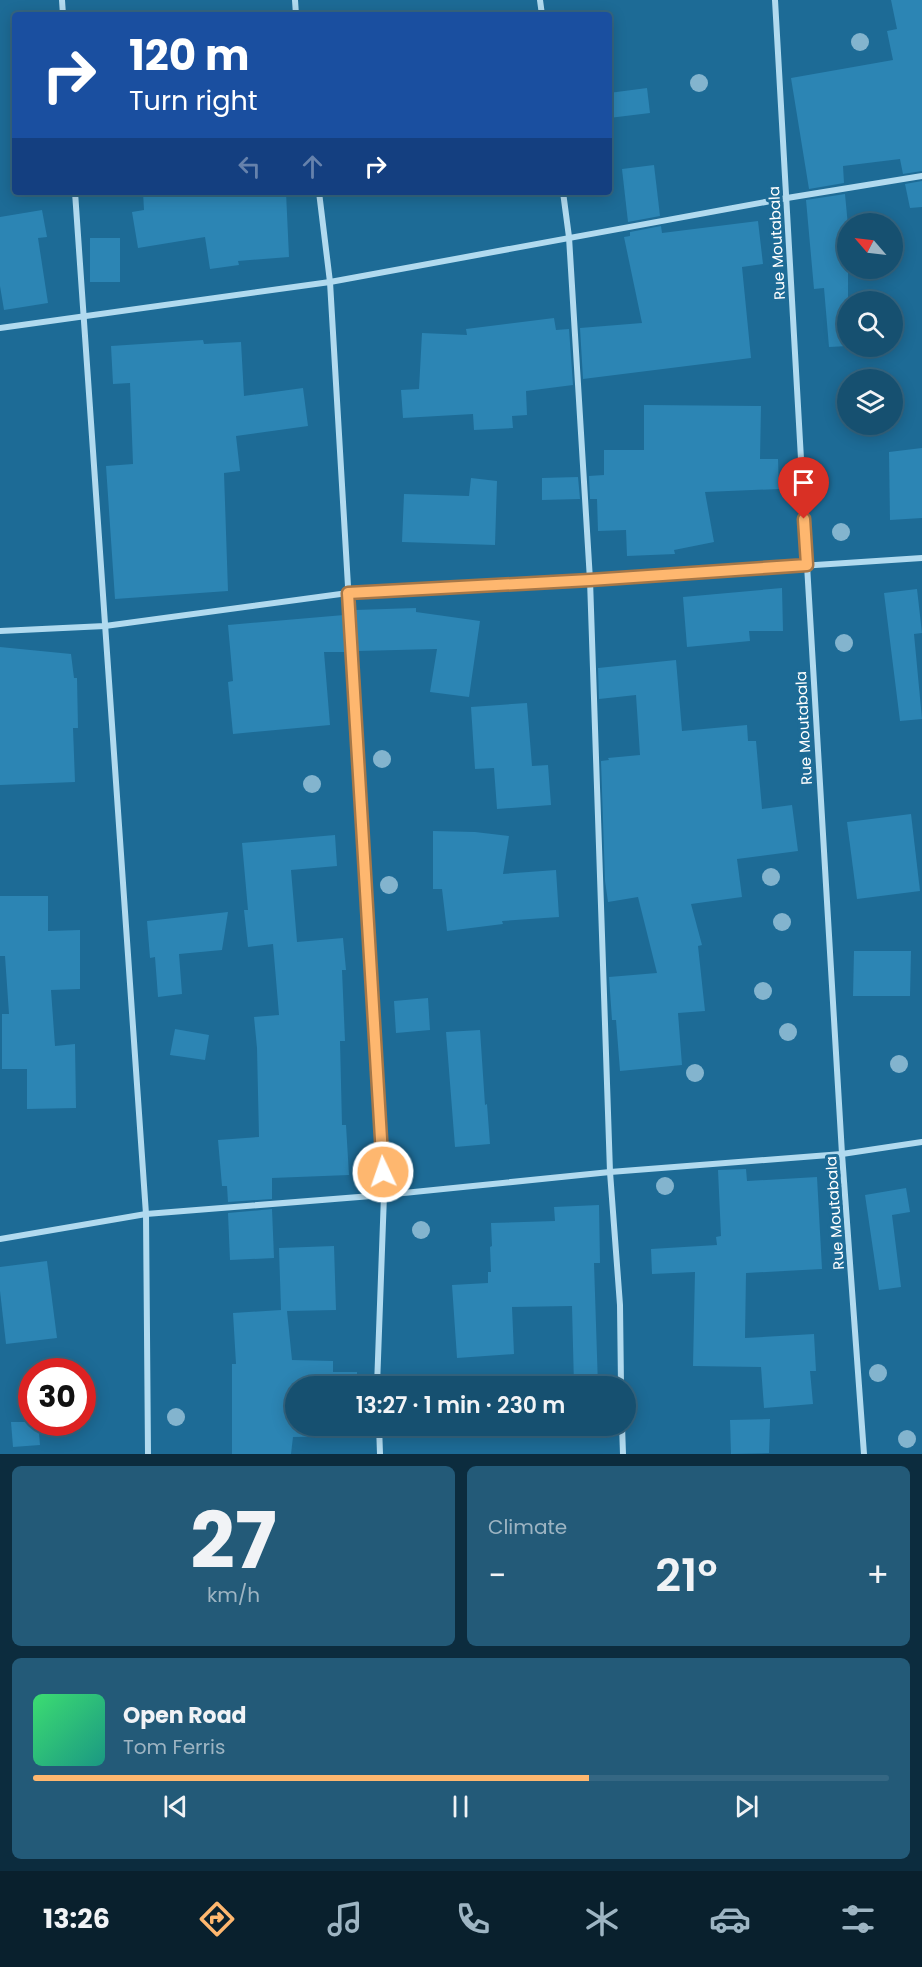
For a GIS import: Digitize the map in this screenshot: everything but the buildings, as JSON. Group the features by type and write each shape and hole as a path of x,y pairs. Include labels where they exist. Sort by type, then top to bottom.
{"street":[{"name":"Rue Moutabala","path":"775,0 842,1154 864,1454"},
{"path":"0,328 330,282 569,237 922,176"},
{"path":"75,195 146,1214 148,1454"},
{"path":"319,195 330,282 384,1195 377,1376"},
{"path":"563,195 569,237 590,580 610,1172 620,1305 621,1376"},
{"path":"0,631 105,626 348,593 922,558"},
{"path":"0,1239 146,1214 384,1195 610,1172 842,1154 922,1142"},
{"path":"379,1436 380,1454"},
{"path":"622,1436 623,1454"}],"route":[{"path":"383,1172 348,593 807,565 804,519"}]}
